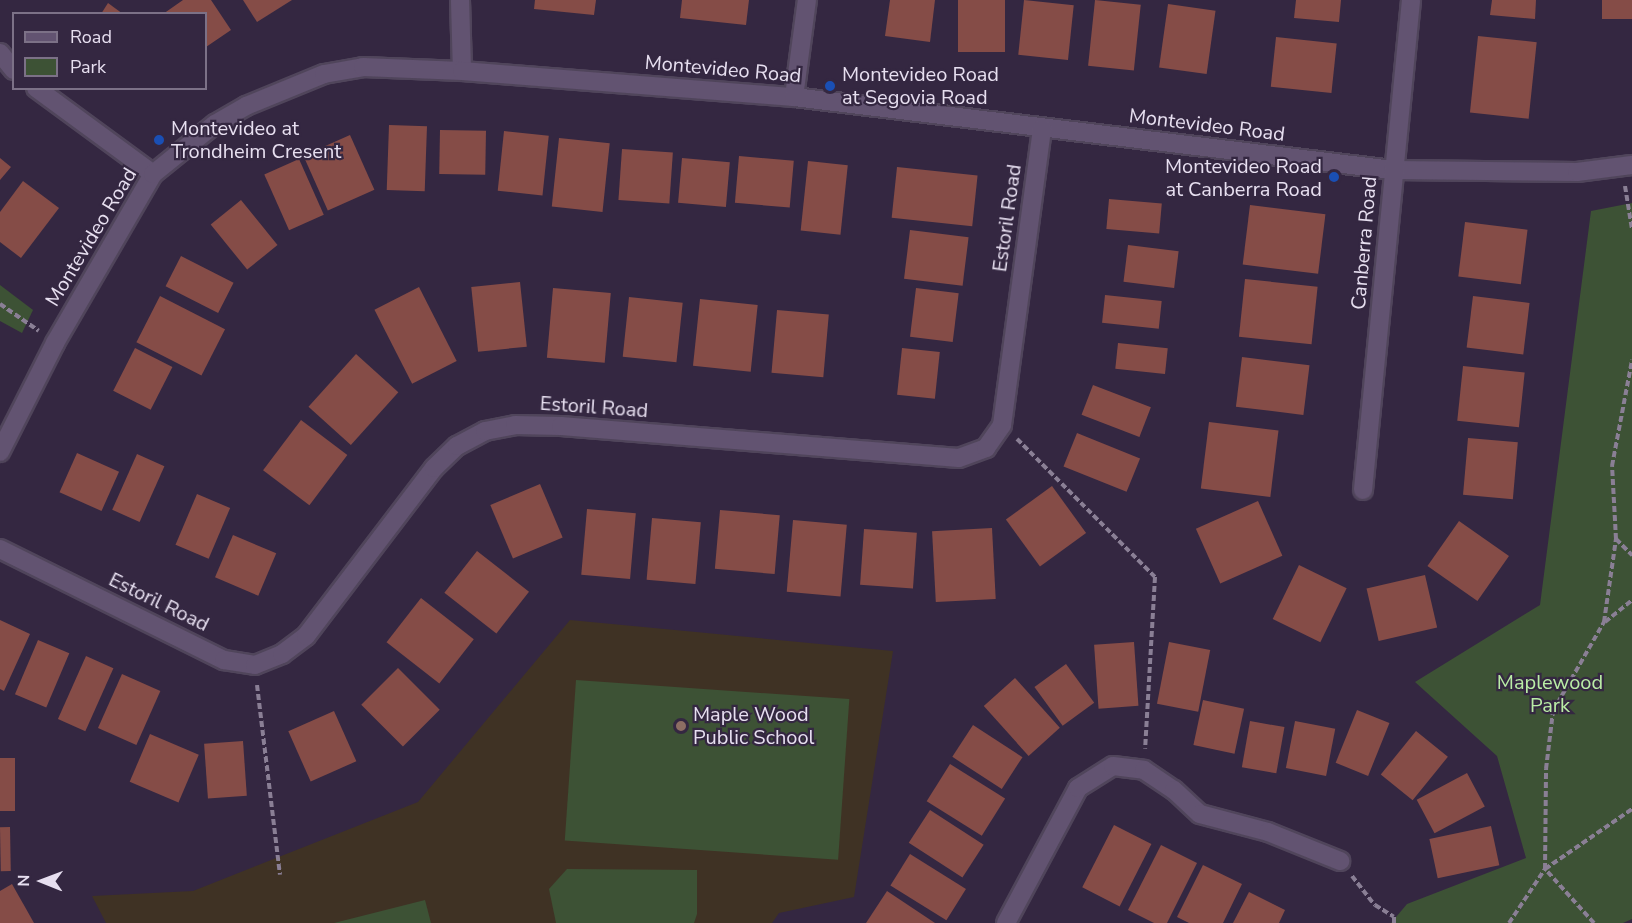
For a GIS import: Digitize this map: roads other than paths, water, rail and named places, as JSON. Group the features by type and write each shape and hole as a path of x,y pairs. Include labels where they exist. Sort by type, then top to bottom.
{"street":[{"path":"460,0 462,71"},
{"path":"794,97 807,0"},
{"name":"Canberra Road","path":"1363,490 1411,0"},
{"path":"0,53 12,68"},
{"name":"Montevideo Road","path":"0,452 55,343 153,174 215,124 246,105 324,74 363,67 462,71 794,97 1393,170 1577,172 1627,166"},
{"path":"39,90 153,174"},
{"name":"Estoril Road","path":"0,549 224,660 255,665 282,654 306,636 434,468 457,446 485,431 515,424 561,426 959,458 986,448 1002,425 1042,128"},
{"path":"1006,923 1078,788 1113,766 1144,770 1174,790 1200,814 1268,832 1340,861"}],"place":[{"name":"Montevideo Road at Segovia Road","path":"830,86"},
{"name":"Montevideo at Trondheim Cresent","path":"159,140"},
{"name":"Montevideo Road at Canberra Road","path":"1334,177"},
{"name":"Maple Wood Public School","path":"681,726"}],"park label":[{"name":"Maplewood Park","path":"1550,694"}]}
